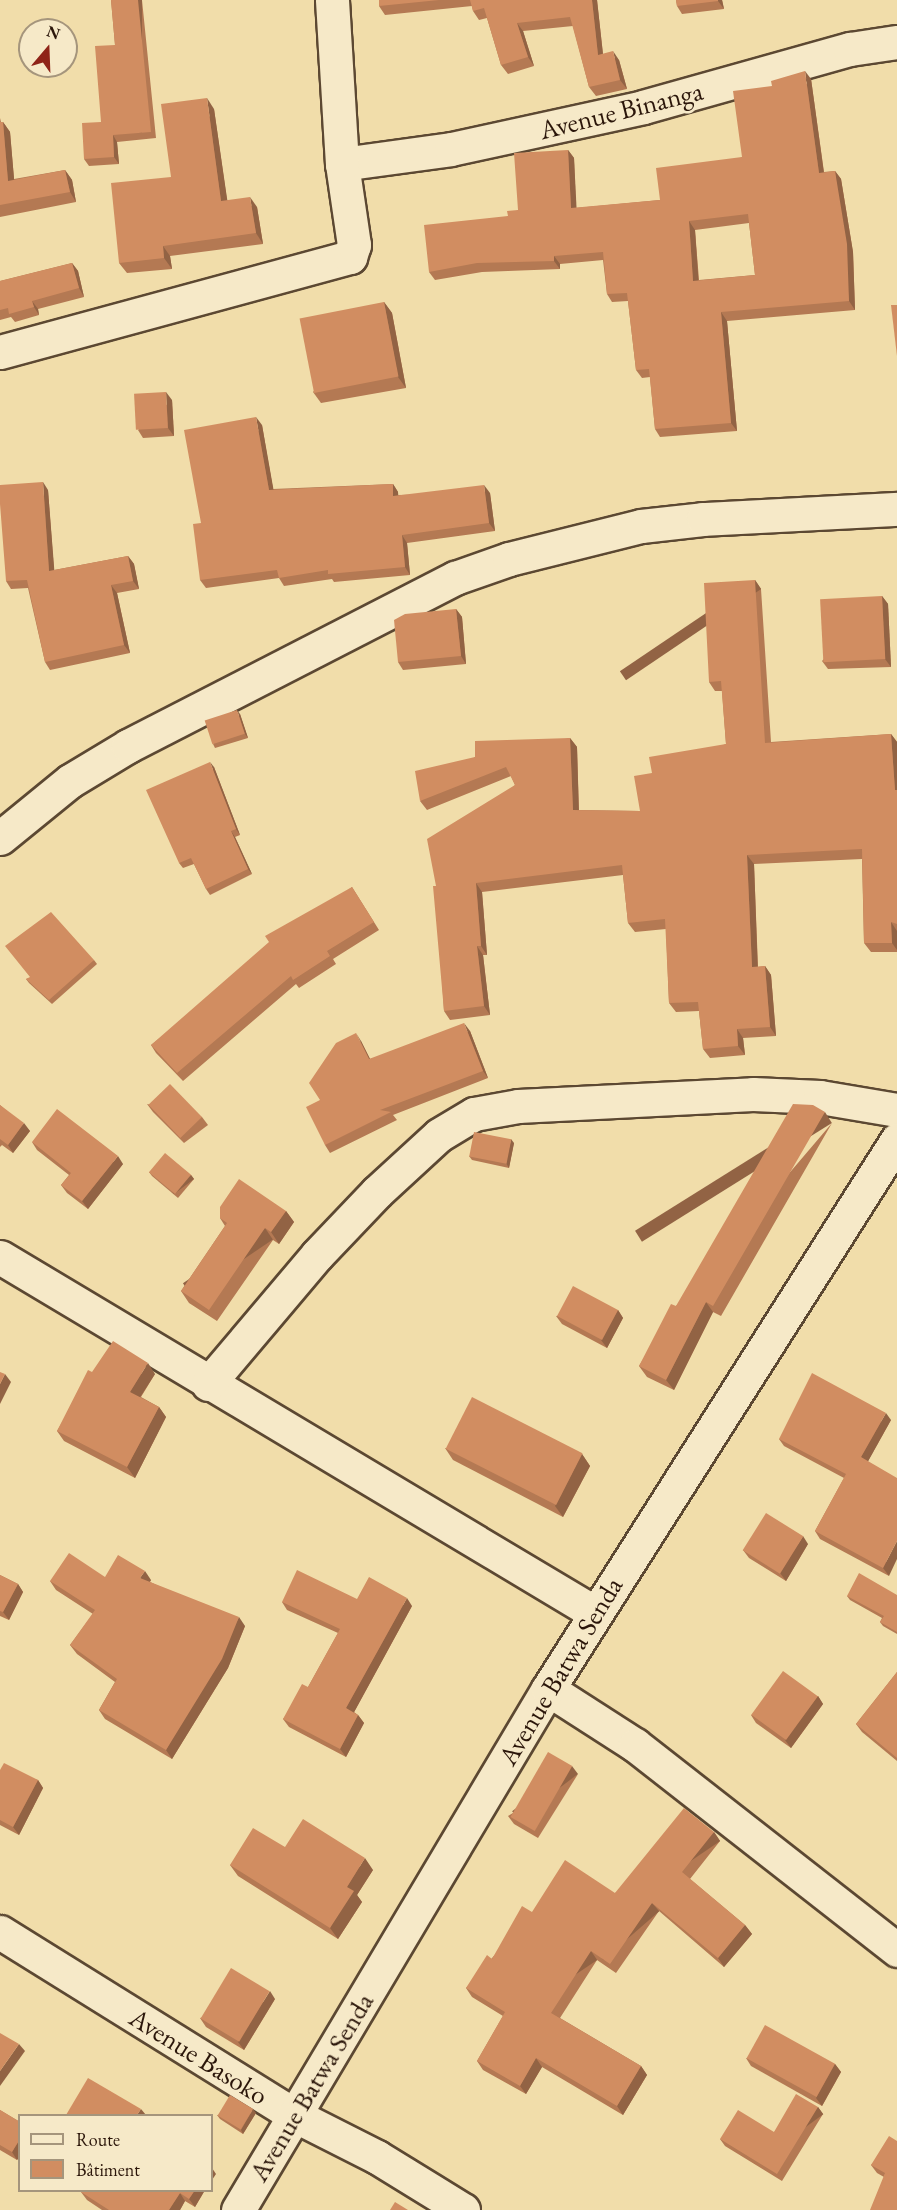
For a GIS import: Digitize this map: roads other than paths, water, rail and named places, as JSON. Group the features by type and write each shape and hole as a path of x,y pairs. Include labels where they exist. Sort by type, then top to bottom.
{"street":[{"path":"0,352 350,257 354,245 342,165 332,0"},
{"name":"Avenue Binanga","path":"342,165 451,149 643,108 850,49 897,42"},
{"path":"0,838 70,782 128,746 455,578 509,559 640,526 703,519 897,509"},
{"path":"208,1384 317,1256 377,1192 439,1135 474,1114 518,1106 753,1094 819,1097 897,1110"},
{"name":"Avenue Batwa Senda","path":"238,2210 595,1612 897,1140"},
{"path":"0,1257 208,1384 595,1612"},
{"path":"548,1689 635,1745 896,1948"},
{"name":"Avenue Basoko","path":"0,1932 294,2115 377,2157 463,2210"}]}
